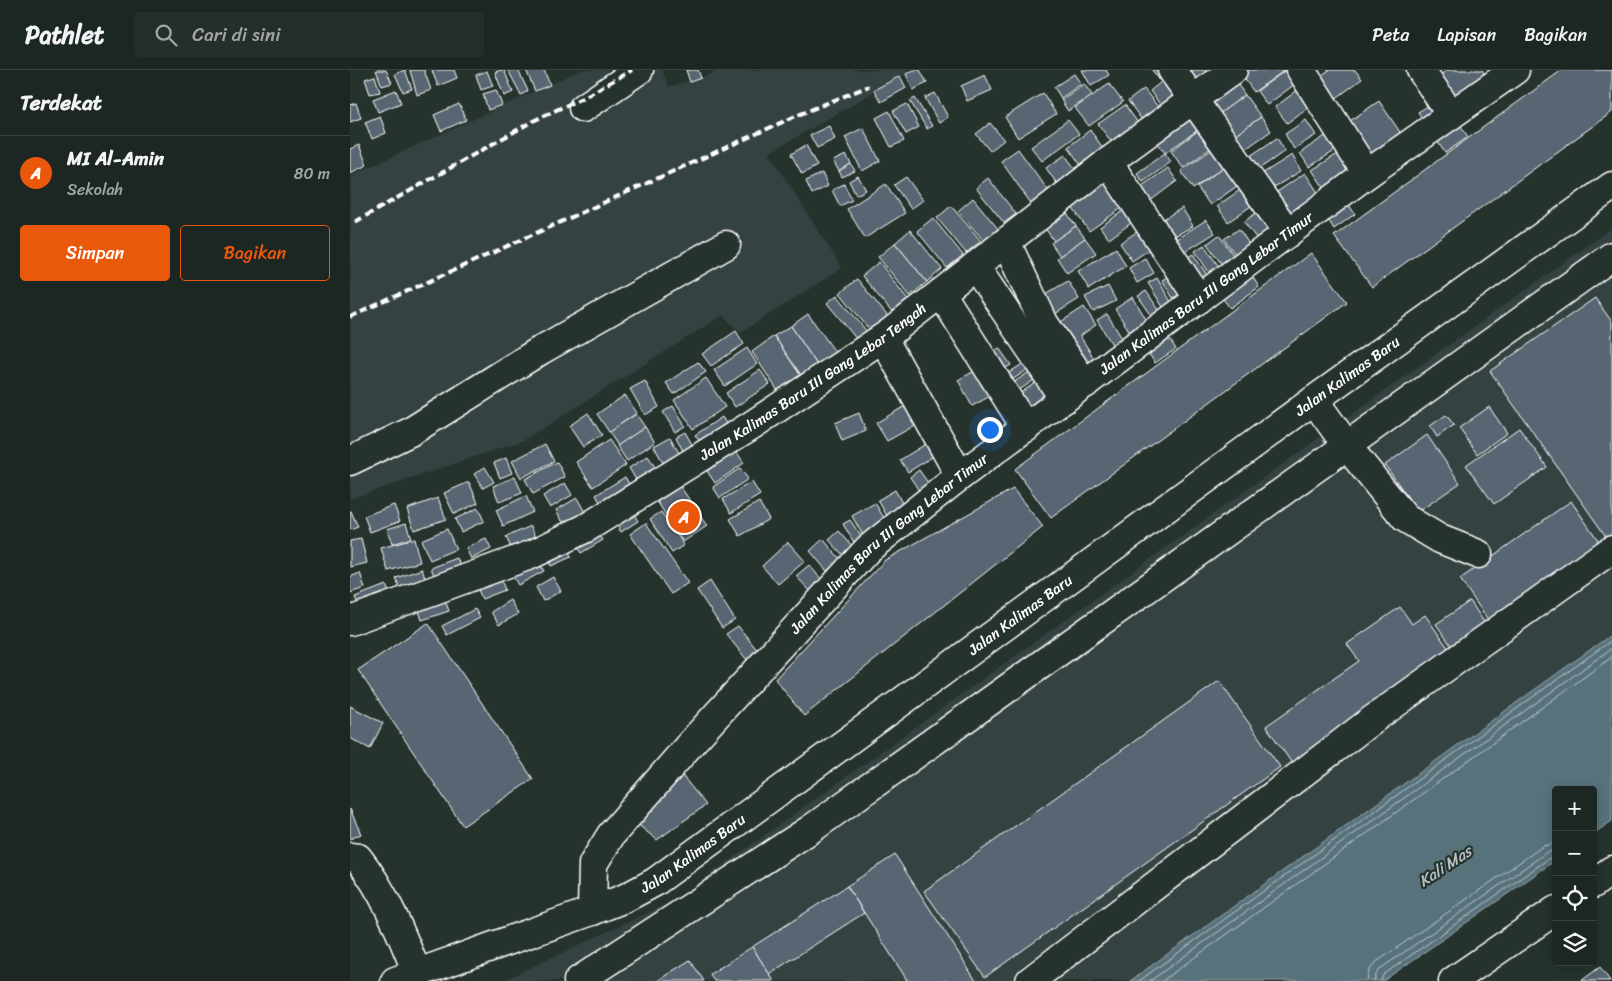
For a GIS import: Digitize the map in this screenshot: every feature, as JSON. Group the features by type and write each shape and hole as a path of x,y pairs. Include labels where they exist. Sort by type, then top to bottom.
{"street":[{"path":"583,108 638,70"},
{"path":"1172,70 1288,233"},
{"name":"Jalan Kalimas Baru III Gang Lebar Tengah","path":"350,621 533,554 586,528 752,425 883,338 1108,162 1233,70"},
{"path":"1301,70 1367,174"},
{"path":"1421,70 1451,115"},
{"name":"Jalan Kalimas Baru III Gang Lebar Timur","path":"592,911 593,864 611,835 698,735 868,550 960,476 1367,174 1515,70"},
{"path":"1108,162 1199,299"},
{"name":"Jalan Kalimas Baru","path":"406,977 592,911 625,898 655,882 1314,400 1612,186"},
{"path":"1006,242 1074,392"},
{"path":"350,460 410,432 541,350 726,245"},
{"path":"578,981 811,830 1612,256"},
{"path":"975,266 1074,392"},
{"path":"941,293 1026,428"},
{"path":"883,338 960,476"},
{"path":"1314,400 1347,446 1405,518 1440,539 1478,554"},
{"path":"1030,981 1372,720 1612,548"},
{"path":"350,857 358,858 367,869 397,925 406,977"},
{"path":"1597,881 1612,870"},
{"path":"1453,981 1552,913"}],"shaded area":[{"path":"581,70 662,70 669,87 724,70 912,70 769,153 842,268 740,333 723,315 524,440 350,499 350,176"},
{"path":"1612,228 1612,634 1130,981 502,981 673,901"}],"water":[{"name":"Kali Mas","path":"1612,634 1612,821 1597,831 1597,786 1552,786 1552,863 1383,981 1130,981"}],"building":[{"path":"376,70 386,70 392,83 382,86"},
{"path":"405,70 412,89 403,92 395,74"},
{"path":"410,70 424,70 431,90 417,95"},
{"path":"454,70 457,78 438,86 432,71"},
{"path":"504,70 513,92 504,96 495,72"},
{"path":"508,70 518,70 528,91 521,95"},
{"path":"526,70 544,70 550,85 535,91"},
{"path":"686,70 698,70 701,78 690,82"},
{"path":"914,70 920,70 927,83 913,90 906,74"},
{"path":"1082,70 1106,70 1109,75 1091,86"},
{"path":"1152,70 1170,70 1188,94 1165,111 1150,91 1161,82"},
{"path":"1182,70 1209,70 1190,82"},
{"path":"1248,70 1285,70 1254,92 1241,74"},
{"path":"1286,70 1290,70 1299,81 1267,105 1257,91"},
{"path":"1329,70 1355,70 1362,79 1331,102 1315,80"},
{"path":"1447,70 1482,70 1489,81 1457,102 1439,76"},
{"path":"1562,70 1612,70 1612,112 1372,287 1334,236"},
{"path":"487,71 493,86 481,90 476,75"},
{"path":"1074,74 1081,84 1061,98 1054,87"},
{"path":"985,75 992,90 967,101 961,86"},
{"path":"375,76 380,92 370,94 365,79"},
{"path":"900,76 906,88 881,102 874,90"},
{"path":"1236,82 1245,95 1212,119 1201,107"},
{"path":"1084,84 1092,95 1068,111 1061,100"},
{"path":"1109,84 1123,102 1089,126 1075,108"},
{"path":"1306,84 1318,100 1287,123 1275,107"},
{"path":"1144,89 1162,112 1145,124 1128,101"},
{"path":"396,90 401,103 378,112 373,99"},
{"path":"496,90 502,105 488,110 483,94"},
{"path":"935,93 948,117 939,123 925,98"},
{"path":"1043,93 1056,114 1018,138 1005,117"},
{"path":"1245,95 1261,117 1227,141 1212,119"},
{"path":"915,98 932,126 927,129 910,101"},
{"path":"1379,101 1406,141 1372,165 1344,125"},
{"path":"1436,101 1428,127 1418,112"},
{"path":"356,103 361,118 350,122 350,105"},
{"path":"459,104 466,120 441,131 434,115"},
{"path":"907,104 919,127 906,134 893,111"},
{"path":"1125,105 1141,127 1114,145 1098,124"},
{"path":"889,111 904,141 891,147 876,118"},
{"path":"1197,113 1205,125 1165,153 1157,142"},
{"path":"380,116 386,133 372,139 365,122"},
{"path":"1261,117 1271,131 1237,155 1227,141"},
{"path":"1068,120 1079,134 1042,161 1031,147"},
{"path":"1306,120 1316,135 1294,149 1285,134"},
{"path":"990,123 1004,140 990,151 976,134"},
{"path":"1208,123 1221,141 1183,168 1171,151"},
{"path":"1459,123 1468,137 1445,153 1436,139"},
{"path":"829,126 835,139 817,148 810,135"},
{"path":"863,128 880,161 862,171 845,137"},
{"path":"1090,130 1108,155 1085,171 1068,147"},
{"path":"1331,132 1341,147 1309,167 1300,153"},
{"path":"1277,138 1285,151 1256,171 1247,158"},
{"path":"359,145 367,165 350,173 350,149"},
{"path":"806,145 817,166 802,174 791,154"},
{"path":"1217,146 1229,163 1193,189 1181,171"},
{"path":"1018,149 1053,197 1035,209 1001,161"},
{"path":"1344,150 1360,175 1329,195 1312,170"},
{"path":"1165,153 1171,162 1143,182 1137,173"},
{"path":"846,155 851,164 839,171 833,161"},
{"path":"1065,155 1082,178 1062,191 1046,168"},
{"path":"1292,155 1301,171 1266,192 1257,177"},
{"path":"1229,163 1243,182 1210,205 1197,187"},
{"path":"851,164 855,171 842,177 839,171"},
{"path":"1168,168 1177,181 1146,204 1136,190"},
{"path":"822,173 828,186 812,194 806,181"},
{"path":"1305,173 1321,197 1284,223 1268,198"},
{"path":"1114,175 1132,201 1089,231 1071,206"},
{"path":"858,176 866,190 856,195 849,181"},
{"path":"906,177 923,200 911,209 894,185"},
{"path":"988,178 1016,214 1004,223 976,188"},
{"path":"844,184 852,200 840,206 832,190"},
{"path":"886,184 905,213 865,238 847,209"},
{"path":"1243,188 1254,204 1228,222 1217,206"},
{"path":"973,198 999,230 985,242 958,211"},
{"path":"1347,202 1355,214 1334,229 1326,216"},
{"path":"951,206 981,241 966,253 937,218"},
{"path":"1130,206 1138,218 1109,239 1100,227"},
{"path":"1182,208 1193,226 1164,242 1153,225"},
{"path":"1064,209 1076,226 1054,241 1042,224"},
{"path":"1260,210 1276,231 1260,243 1244,222"},
{"path":"933,218 963,255 947,268 917,231"},
{"path":"1206,220 1215,233 1175,258 1167,245"},
{"path":"1076,226 1085,238 1060,256 1051,243"},
{"path":"1144,227 1156,245 1132,261 1120,243"},
{"path":"1239,229 1251,247 1237,257 1224,239"},
{"path":"910,230 942,269 927,282 895,243"},
{"path":"1219,235 1238,262 1226,270 1207,244"},
{"path":"1085,238 1096,253 1067,273 1057,258"},
{"path":"895,243 927,282 910,296 878,257"},
{"path":"1204,245 1224,274 1214,280 1195,251"},
{"path":"1116,248 1126,266 1089,289 1078,271"},
{"path":"1311,253 1347,302 1051,518 1015,469"},
{"path":"1193,254 1213,284 1200,292 1180,262"},
{"path":"1145,258 1154,273 1137,283 1129,268"},
{"path":"879,262 910,302 894,315 862,276"},
{"path":"1250,273 1259,287 1230,308 1220,295"},
{"path":"1173,274 1184,292 1173,298 1162,280"},
{"path":"1157,278 1174,307 1166,312 1148,283"},
{"path":"857,279 890,319 872,333 840,293"},
{"path":"1068,281 1079,299 1055,314 1044,295"},
{"path":"1108,286 1116,301 1093,312 1085,297"},
{"path":"1146,291 1162,314 1154,319 1138,296"},
{"path":"837,295 868,333 858,341 827,303"},
{"path":"1133,297 1147,321 1130,332 1115,309"},
{"path":"1595,298 1612,322 1612,545 1490,371"},
{"path":"1084,307 1096,325 1080,336 1097,363 1082,372 1053,327"},
{"path":"808,314 838,356 819,368 791,326"},
{"path":"1107,314 1123,340 1113,346 1097,320"},
{"path":"791,326 819,368 803,378 774,336"},
{"path":"736,331 744,344 711,366 702,354"},
{"path":"774,336 803,379 780,394 752,352"},
{"path":"1168,337 1176,349 1155,363 1147,351"},
{"path":"747,348 757,364 725,386 714,370"},
{"path":"999,348 1011,365 996,374 985,357"},
{"path":"1032,358 1036,364 1003,386 999,379"},
{"path":"698,362 706,372 674,394 666,383"},
{"path":"982,367 996,393 972,406 958,380"},
{"path":"1035,368 1040,376 1009,397 1004,389"},
{"path":"760,370 770,384 735,407 726,393"},
{"path":"706,378 725,407 693,429 674,400"},
{"path":"1041,379 1057,402 1029,421 1013,398"},
{"path":"645,381 659,407 645,415 630,389"},
{"path":"625,395 637,413 609,432 597,414"},
{"path":"912,402 923,421 887,441 876,423"},
{"path":"673,406 685,426 675,432 663,412"},
{"path":"1489,407 1507,433 1477,454 1459,428"},
{"path":"588,413 602,435 583,447 569,426"},
{"path":"859,413 866,431 842,441 835,423"},
{"path":"636,414 645,427 618,446 609,432"},
{"path":"1446,415 1454,425 1437,437 1430,426"},
{"path":"722,417 730,430 704,447 695,435"},
{"path":"645,427 655,442 627,461 617,446"},
{"path":"1519,428 1547,467 1494,504 1466,465"},
{"path":"685,432 695,450 685,455 676,437"},
{"path":"1427,435 1460,483 1418,512 1385,465"},
{"path":"670,437 683,460 667,470 654,446"},
{"path":"609,440 626,465 593,487 576,462"},
{"path":"929,442 937,454 908,472 900,460"},
{"path":"545,444 554,461 521,478 512,461"},
{"path":"736,451 744,463 715,483 707,471"},
{"path":"648,456 660,475 641,488 629,468"},
{"path":"506,458 512,473 500,478 494,463"},
{"path":"557,462 565,477 533,494 525,479"},
{"path":"485,467 494,482 483,488 474,474"},
{"path":"740,468 748,479 720,498 713,487"},
{"path":"919,470 933,490 923,497 910,477"},
{"path":"515,477 522,493 499,502 493,486"},
{"path":"625,477 633,491 604,509 596,495"},
{"path":"469,482 478,503 454,514 444,493"},
{"path":"752,482 760,495 731,513 723,499"},
{"path":"565,483 572,495 550,508 543,496"},
{"path":"678,483 707,526 683,542 655,498"},
{"path":"1013,489 1043,527 804,716 775,679 885,560"},
{"path":"895,490 908,514 891,523 878,500"},
{"path":"526,496 533,512 503,526 496,510"},
{"path":"438,498 446,519 414,530 407,509"},
{"path":"577,498 586,514 565,526 556,510"},
{"path":"1571,501 1602,546 1491,624 1460,579"},
{"path":"759,502 769,519 740,536 730,519"},
{"path":"875,503 887,523 864,537 852,516"},
{"path":"394,505 400,521 370,532 364,516"},
{"path":"478,508 484,521 461,532 455,519"},
{"path":"630,508 638,521 621,532 613,519"},
{"path":"350,511 358,527 350,530"},
{"path":"661,512 684,545 672,553 650,519"},
{"path":"850,520 863,539 855,544 843,524"},
{"path":"406,523 411,538 392,544 387,529"},
{"path":"646,523 688,583 671,594 630,534"},
{"path":"531,526 538,541 513,552 506,537"},
{"path":"447,529 456,549 430,560 421,540"},
{"path":"596,529 603,540 581,553 574,542"},
{"path":"839,531 853,547 844,556 829,540"},
{"path":"361,539 367,563 350,567 350,541"},
{"path":"414,539 420,562 388,571 381,548"},
{"path":"486,539 491,549 471,559 466,548"},
{"path":"823,539 840,559 827,571 810,551"},
{"path":"788,542 805,561 778,584 762,566"},
{"path":"565,546 571,557 551,566 546,555"},
{"path":"536,557 544,571 518,585 510,571"},
{"path":"457,558 463,572 437,583 431,568"},
{"path":"809,565 823,581 811,592 796,576"},
{"path":"422,569 427,584 401,593 396,578"},
{"path":"498,572 505,590 482,599 475,582"},
{"path":"360,573 365,588 350,593 350,577"},
{"path":"553,577 561,591 543,601 536,587"},
{"path":"710,581 735,620 722,628 697,590"},
{"path":"386,585 392,600 361,612 355,597"},
{"path":"444,597 449,611 422,620 417,605"},
{"path":"510,600 518,614 499,625 491,612"},
{"path":"1470,601 1488,628 1455,651 1436,624"},
{"path":"1400,607 1412,624 1425,615 1455,658 1296,769 1266,726 1359,661 1347,644"},
{"path":"475,609 480,618 447,635 442,626"},
{"path":"428,623 533,779 463,826 358,670"},
{"path":"738,626 758,651 747,660 726,634"},
{"path":"1219,681 1280,767 985,977 924,891"},
{"path":"350,706 383,723 370,749 350,738"},
{"path":"680,773 706,805 657,840 636,823"},
{"path":"350,809 361,834 350,839"},
{"path":"895,855 976,981 905,981 907,980 847,886"},
{"path":"847,886 864,913 769,974 752,947"},
{"path":"752,947 774,981 714,981 710,974"},
{"path":"690,960 704,981 657,981"},
{"path":"1600,967 1610,981 1581,981"}],"railway":[{"path":"355,222 533,121 584,97 632,70"},
{"path":"350,317 798,115 869,86"}],"place":[{"name":"MI Al-Amin","path":"684,517"}]}
